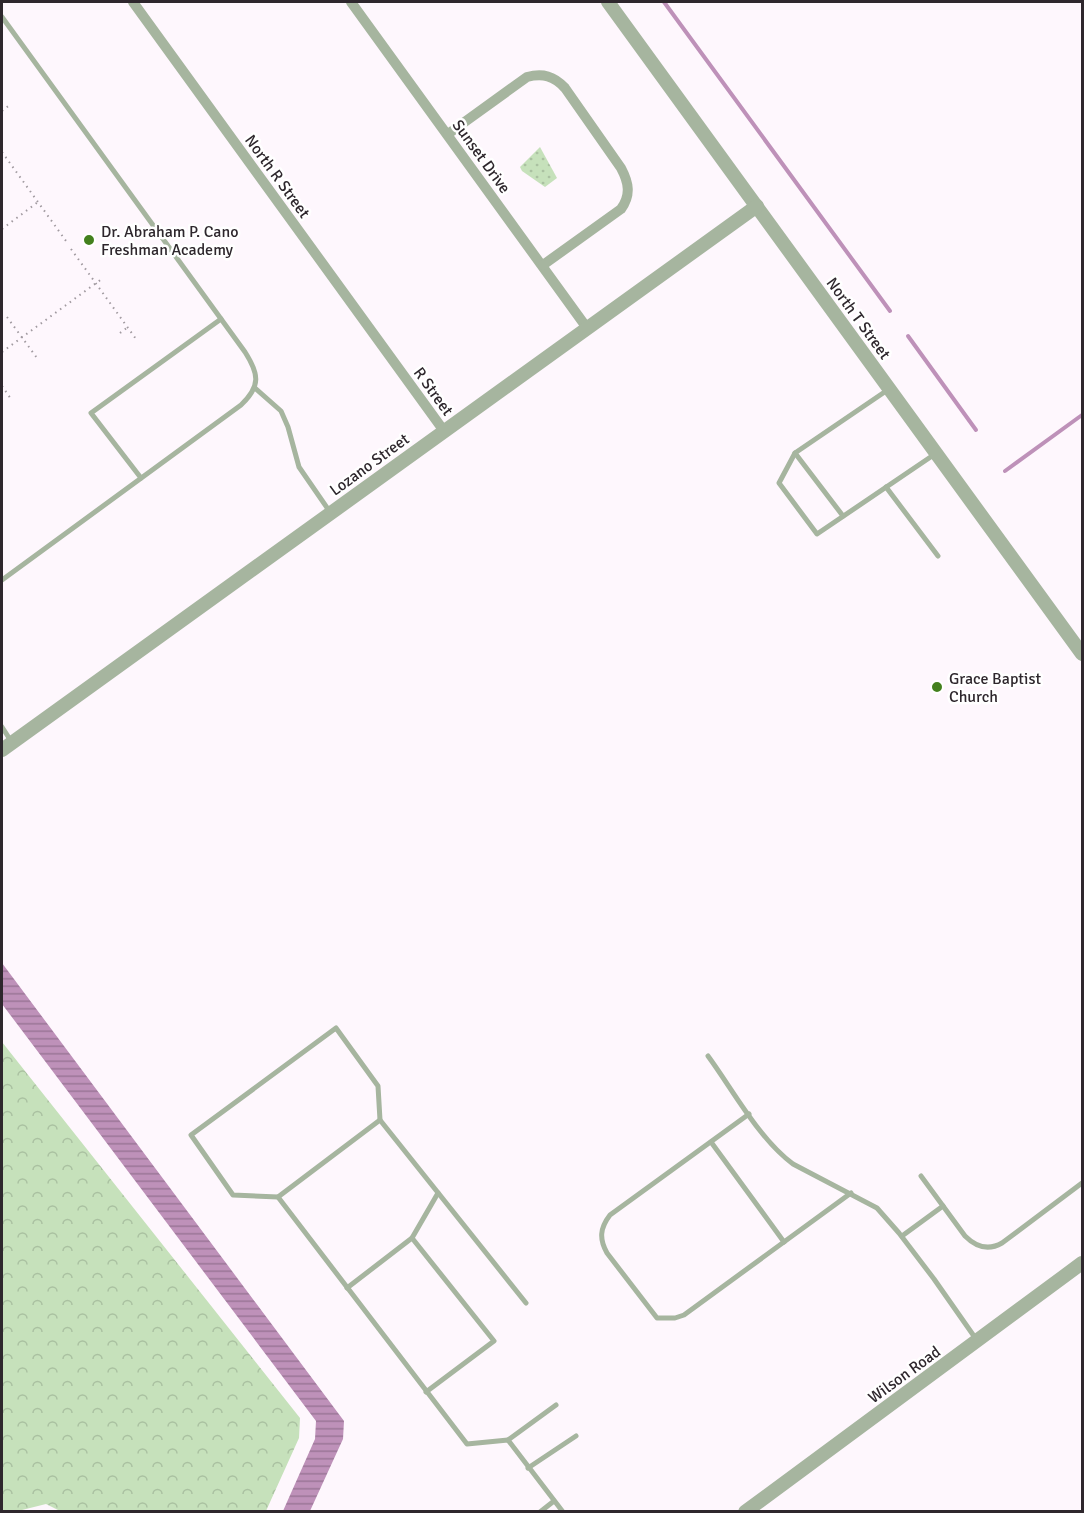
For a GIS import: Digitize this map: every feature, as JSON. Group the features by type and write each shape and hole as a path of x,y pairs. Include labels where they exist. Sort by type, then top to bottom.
{"street":[{"name":"North R Street","path":"133,2 399,369"},
{"name":"Sunset Drive","path":"351,2 543,265 586,328"},
{"name":"North T Street","path":"608,2 1083,654"},
{"path":"448,134 527,77 537,74 547,75 565,88 621,168 629,190 627,200 621,209 543,265"},
{"name":"Lozano Street","path":"7,746 757,206"},
{"name":"R Street","path":"399,369 444,431"},
{"name":"Wilson Road","path":"745,1512 1083,1263"}],"lane":[{"path":"2,17 250,360 256,378 255,388 241,405 2,580"},
{"path":"141,478 91,413 221,319"},
{"path":"255,388 281,411 299,467 331,513"},
{"path":"889,388 795,453 779,483 817,534 936,453"},
{"path":"795,453 843,516"},
{"path":"886,487 938,556"},
{"path":"2,727 7,746"},
{"path":"380,1120 278,1197 233,1195 191,1135 336,1028 378,1086 380,1120 526,1303"},
{"path":"708,1056 781,1155 793,1164 877,1208 902,1236 977,1341"},
{"path":"749,1114 610,1215 604,1223 601,1233 602,1243 607,1253 657,1318 665,1319 684,1315 851,1193"},
{"path":"711,1142 784,1242"},
{"path":"921,1176 971,1242 984,1247 991,1247 1008,1239 1083,1183"},
{"path":"347,1288 412,1238 438,1193"},
{"path":"278,1197 467,1444 507,1440 556,1406"},
{"path":"902,1236 943,1206"},
{"path":"412,1238 494,1341 426,1392"},
{"path":"528,1467 576,1436"},
{"path":"507,1440 563,1512"},
{"path":"540,1512 554,1501"}],"path":[{"path":"2,111 11,104"},
{"path":"2,152 66,241"},
{"path":"2,229 38,202"},
{"path":"71,249 136,339"},
{"path":"2,352 103,278"},
{"path":"7,317 37,358"},
{"path":"120,333 128,327"},
{"path":"2,386 11,399"}],"green space":[{"path":"540,147 557,178 545,187 522,171 520,167"},
{"path":"2,1042 300,1418 299,1438 266,1511 62,1512 46,1504 18,1511 2,1511"}],"shaded area":[{"path":"2,963 344,1421 343,1439 310,1511 283,1511 315,1439 316,1421 2,1004"}],"waterway":[{"path":"664,2 890,311"},
{"path":"908,336 976,430"},
{"path":"1005,471 1082,415"}],"place":[{"name":"Dr. Abraham P. Cano Freshman Academy","path":"89,240"},
{"name":"Grace Baptist Church","path":"937,687"}]}
